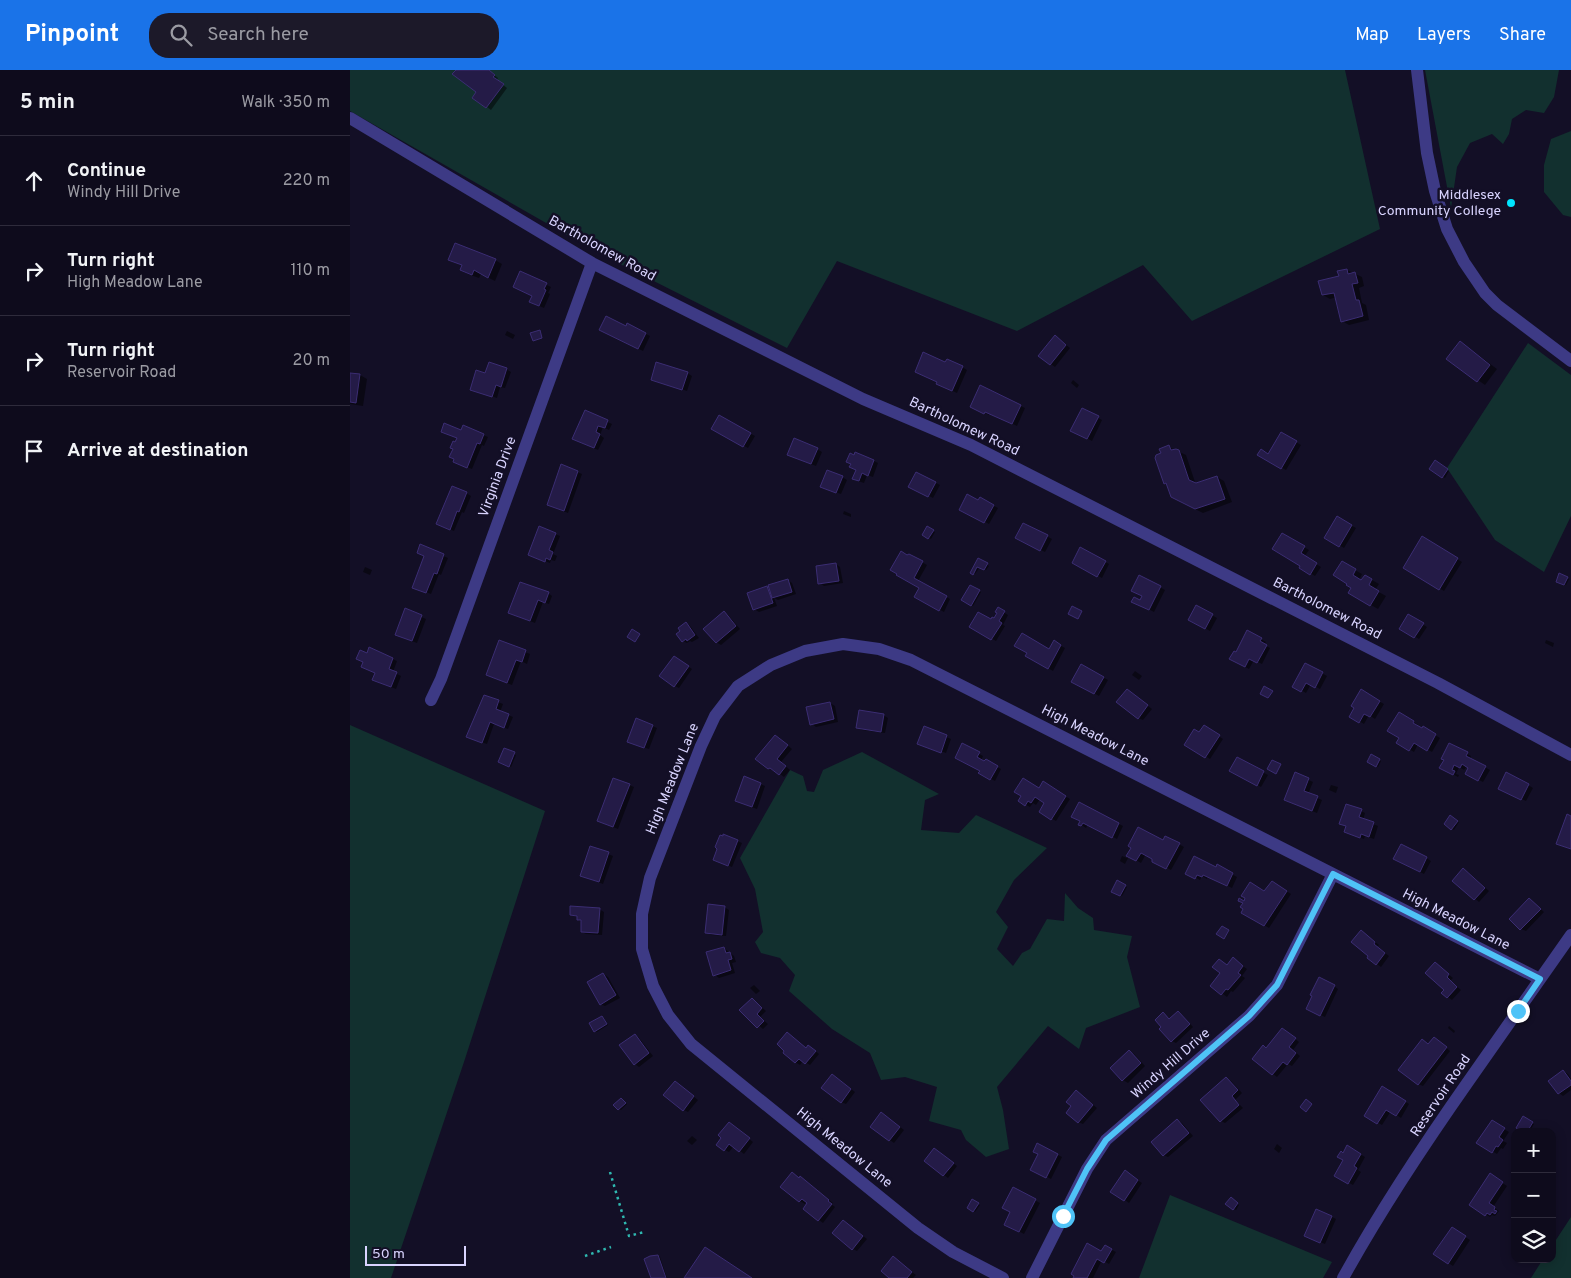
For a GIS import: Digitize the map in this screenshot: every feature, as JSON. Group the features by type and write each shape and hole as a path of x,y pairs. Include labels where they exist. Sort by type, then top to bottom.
{"street":[{"path":"1417,70 1435,192 1447,230 1464,262 1485,293 1497,305 1571,360"},
{"name":"Bartholomew Road","path":"350,118 592,263 863,399 980,449 1429,679 1571,755"},
{"name":"Virginia Drive","path":"431,700 441,678 592,263"},
{"name":"High Meadow Lane","path":"1003,1278 953,1252 918,1228 692,1044 668,1015 653,986 642,949 642,914 650,878 701,746 715,716 738,686 771,664 804,650 843,644 879,649 920,664 1540,979"},
{"name":"Windy Hill Drive","path":"1032,1278 1087,1169 1106,1140 1249,1016 1277,985 1333,874"},
{"name":"Reservoir Road","path":"1343,1278 1415,1160 1571,935"}],"path":[{"path":"610,1172 629,1236 644,1232"},
{"path":"585,1256 611,1248"}],"green space":[{"path":"350,70 1345,70 1380,229 1192,321 1143,265 1017,331 837,261 787,348 604,256 350,111"},
{"path":"1425,70 1559,70 1554,97 1544,113 1526,110 1512,119 1509,134 1503,144 1492,134 1470,143 1457,167 1451,208"},
{"path":"1571,131 1571,217 1563,215 1544,192 1544,165 1551,139"},
{"path":"1528,343 1571,375 1571,516 1544,572 1495,540 1447,468"},
{"path":"350,725 545,811 464,1062 391,1278 350,1278"},
{"path":"862,752 939,794 925,800 921,830 959,833 976,815 1047,848 1014,880 996,912 1008,927 997,949 1013,966 1022,953 1030,949 1047,919 1064,921 1065,893 1078,908 1093,918 1094,930 1132,936 1127,957 1140,1007 1086,1028 1079,1049 1048,1026 997,1087 1003,1110 1009,1149 986,1157 966,1140 961,1130 929,1121 937,1087 905,1077 881,1080 870,1053 832,1029 789,991 795,975 780,958 761,953 755,942 763,932 755,889 740,858 790,770 803,776 807,791 814,792 823,770"},
{"path":"1170,1195 1332,1262 1323,1278 1139,1278"},
{"path":"1571,1217 1571,1278 1531,1278 1540,1263 1556,1263 1556,1240"}],"building":[{"path":"456,70 489,70 495,75 493,77 504,84 486,108 472,98 476,92 452,74"},
{"path":"455,243 496,259 488,278 474,270 472,275 460,270 462,265 448,260"},
{"path":"1347,269 1348,274 1355,272 1358,283 1352,284 1363,316 1341,322 1334,293 1322,295 1318,281 1339,276 1337,271"},
{"path":"520,271 547,283 539,306 529,302 532,296 513,287"},
{"path":"606,316 626,326 627,323 646,333 638,349 599,330"},
{"path":"540,330 542,338 533,341 530,333"},
{"path":"1055,335 1066,345 1050,365 1038,356"},
{"path":"1460,341 1490,365 1477,382 1446,359"},
{"path":"923,352 945,362 947,359 963,366 952,391 915,372"},
{"path":"489,362 507,368 501,387 496,385 492,397 470,390 476,370 485,373"},
{"path":"656,362 688,372 682,390 651,380"},
{"path":"350,373 360,374 356,403 350,402"},
{"path":"980,385 1021,405 1012,424 970,407"},
{"path":"1082,408 1099,416 1087,439 1070,431"},
{"path":"585,410 608,420 605,428 598,426 596,432 600,434 594,448 572,439"},
{"path":"719,415 751,433 743,447 711,429"},
{"path":"444,423 461,430 463,425 484,434 480,444 477,443 467,468 453,462 454,459 449,457 453,449 450,448 453,441 455,442 457,438 441,432"},
{"path":"1281,432 1297,441 1281,469 1257,455 1261,449 1268,454"},
{"path":"794,438 818,448 811,464 787,455"},
{"path":"1169,445 1171,450 1179,450 1189,480 1196,483 1217,476 1225,499 1195,509 1171,497 1166,483 1164,484 1155,458 1156,455 1161,453 1159,449"},
{"path":"855,452 874,460 868,476 862,473 859,481 852,479 856,470 849,467 851,464 846,462 850,453 854,455"},
{"path":"1435,460 1448,469 1442,478 1429,469"},
{"path":"561,464 578,471 564,511 547,505"},
{"path":"827,470 843,476 836,493 820,487"},
{"path":"916,472 936,482 928,497 908,487"},
{"path":"452,486 467,492 450,530 436,524"},
{"path":"967,494 978,500 980,497 994,505 984,523 959,510"},
{"path":"1337,516 1352,525 1339,547 1324,538"},
{"path":"1023,523 1048,535 1040,551 1015,538"},
{"path":"539,526 556,533 549,550 553,552 550,560 546,558 545,562 528,555"},
{"path":"927,526 934,530 928,539 922,535"},
{"path":"1282,533 1305,546 1301,553 1317,563 1310,575 1299,568 1300,566 1272,549"},
{"path":"1422,536 1458,558 1439,590 1403,568"},
{"path":"420,544 444,554 437,574 434,573 426,593 412,588 424,556 417,553"},
{"path":"1080,547 1106,561 1097,577 1072,563"},
{"path":"901,551 923,561 914,578 947,596 939,611 914,597 919,588 890,570"},
{"path":"978,558 988,563 984,570 977,567 973,575 970,573"},
{"path":"1342,561 1356,569 1353,575 1361,580 1365,575 1372,579 1369,585 1379,591 1370,606 1348,593 1351,588 1333,575"},
{"path":"836,563 839,581 818,584 816,566"},
{"path":"1559,573 1568,577 1564,585 1556,582"},
{"path":"1139,575 1161,586 1149,610 1131,602 1134,597 1140,600 1142,596 1131,591"},
{"path":"788,579 792,592 772,598 768,585"},
{"path":"520,582 549,592 545,603 538,600 530,621 508,613"},
{"path":"970,585 980,590 971,606 961,600"},
{"path":"767,586 773,603 753,610 747,593"},
{"path":"1196,605 1213,614 1205,629 1188,620"},
{"path":"1072,606 1082,611 1078,619 1068,614"},
{"path":"998,607 1005,611 999,621 1002,623 991,640 969,627 978,612 991,619 997,613 995,612"},
{"path":"405,608 422,615 412,641 395,635"},
{"path":"724,611 736,626 716,643 703,629"},
{"path":"1408,614 1424,623 1414,638 1399,629"},
{"path":"686,622 695,635 682,642 676,634 680,631 678,628"},
{"path":"632,629 640,634 635,642 627,637"},
{"path":"1247,630 1262,638 1260,641 1267,645 1257,663 1249,659 1245,667 1229,659 1234,651 1236,652"},
{"path":"1022,633 1049,649 1054,640 1061,645 1048,669 1025,656 1027,653 1014,646"},
{"path":"499,640 526,650 522,662 516,660 507,683 486,675"},
{"path":"369,647 393,658 389,669 397,672 391,687 372,680 375,673 361,667 363,662 356,659 360,650 367,653"},
{"path":"674,656 689,666 674,687 659,676"},
{"path":"1305,663 1323,672 1315,688 1306,683 1301,692 1292,687"},
{"path":"1081,664 1104,677 1094,694 1071,682"},
{"path":"1264,686 1273,691 1268,698 1260,694"},
{"path":"1127,689 1148,705 1138,719 1116,702"},
{"path":"1361,689 1380,701 1370,717 1364,714 1359,723 1349,717 1354,708 1351,706"},
{"path":"484,695 499,700 496,709 509,714 504,728 490,722 482,743 466,737"},
{"path":"830,702 834,719 810,725 806,707"},
{"path":"859,710 884,714 881,732 856,728"},
{"path":"1399,712 1414,721 1413,723 1422,728 1423,726 1436,734 1427,751 1414,743 1409,751 1396,743 1399,738 1387,731"},
{"path":"636,718 653,725 644,748 627,742"},
{"path":"1204,725 1220,735 1205,758 1184,745 1194,729 1199,732"},
{"path":"924,726 947,735 941,753 917,744"},
{"path":"775,735 788,745 777,759 786,766 779,775 755,759"},
{"path":"962,743 980,752 977,757 984,761 986,759 998,766 990,780 978,773 980,771 955,758"},
{"path":"1449,743 1468,752 1466,756 1486,766 1478,781 1465,774 1468,768 1462,764 1460,768 1454,765 1452,770 1455,771 1453,775 1439,768 1444,760 1441,759"},
{"path":"504,748 515,752 509,767 498,762"},
{"path":"1371,754 1380,759 1376,767 1367,762"},
{"path":"1237,757 1264,771 1257,786 1229,771"},
{"path":"1272,760 1281,764 1276,774 1267,769"},
{"path":"1295,772 1309,778 1304,791 1318,796 1312,811 1284,800"},
{"path":"1506,772 1529,784 1521,800 1498,789"},
{"path":"744,776 761,783 752,807 735,801"},
{"path":"613,778 630,784 613,827 597,821"},
{"path":"1023,778 1039,788 1043,781 1066,796 1051,820 1039,812 1044,803 1035,797 1031,803 1028,801 1025,806 1018,801 1021,796 1014,792"},
{"path":"1079,802 1119,823 1112,838 1083,823 1081,826 1078,825 1080,821 1071,817"},
{"path":"1346,804 1362,809 1359,817 1374,822 1369,837 1361,834 1360,838 1344,832 1346,826 1339,824"},
{"path":"1567,814 1571,816 1571,849 1556,844"},
{"path":"1450,815 1458,821 1451,830 1444,824"},
{"path":"1138,827 1163,840 1165,836 1180,843 1166,869 1152,862 1152,859 1141,853 1136,861 1126,856 1131,848 1128,846"},
{"path":"723,834 738,840 728,866 713,860 717,849 715,847 720,835 723,836"},
{"path":"1401,844 1427,857 1420,872 1393,859"},
{"path":"590,846 609,852 599,882 580,876"},
{"path":"1194,856 1216,867 1217,864 1233,873 1227,886 1203,875 1202,877 1197,875 1195,879 1185,874"},
{"path":"1463,868 1485,888 1474,900 1452,881"},
{"path":"1117,880 1126,885 1120,896 1111,892"},
{"path":"1272,881 1287,891 1264,926 1241,913 1243,909 1240,907 1243,903 1238,901 1239,898 1244,901 1245,898 1241,896 1250,882 1264,891"},
{"path":"1529,898 1541,909 1520,930 1509,919"},
{"path":"708,904 725,906 722,935 705,933"},
{"path":"570,906 600,908 598,933 581,932 581,920 577,920 577,916 570,915"},
{"path":"1222,926 1229,930 1224,939 1216,934"},
{"path":"1361,930 1385,953 1376,965 1351,942"},
{"path":"724,947 726,953 730,952 732,959 728,960 731,970 713,976 706,952"},
{"path":"1233,957 1243,966 1238,973 1241,975 1221,995 1210,986 1220,973 1212,967 1219,959 1227,965"},
{"path":"1435,962 1449,974 1447,977 1457,987 1447,998 1441,993 1444,990 1425,973"},
{"path":"603,973 616,995 600,1005 587,982"},
{"path":"1319,977 1335,985 1320,1016 1306,1009 1312,996 1310,995"},
{"path":"752,998 762,1008 757,1014 764,1021 757,1028 739,1010"},
{"path":"1178,1011 1190,1024 1171,1042 1159,1029 1161,1027 1155,1020 1163,1012 1169,1019"},
{"path":"602,1016 607,1024 594,1032 589,1023"},
{"path":"1282,1028 1296,1038 1289,1047 1296,1053 1287,1065 1283,1062 1272,1075 1252,1059 1263,1045 1266,1048"},
{"path":"787,1032 806,1048 808,1045 816,1051 805,1064 799,1059 795,1063 783,1053 784,1051 777,1044"},
{"path":"635,1034 649,1053 634,1065 619,1045"},
{"path":"1434,1037 1447,1047 1418,1085 1398,1070 1422,1039 1428,1044"},
{"path":"1129,1050 1141,1063 1122,1081 1110,1068"},
{"path":"1563,1070 1571,1081 1571,1085 1558,1094 1548,1081"},
{"path":"832,1074 851,1089 841,1103 821,1088"},
{"path":"1226,1077 1238,1090 1232,1096 1239,1105 1220,1122 1200,1100"},
{"path":"675,1081 694,1096 683,1111 663,1095"},
{"path":"1382,1086 1406,1101 1396,1116 1386,1110 1377,1124 1364,1116"},
{"path":"1076,1090 1093,1105 1078,1123 1066,1113 1071,1106 1066,1102"},
{"path":"621,1098 626,1103 618,1110 613,1105"},
{"path":"1306,1099 1312,1104 1306,1112 1300,1107"},
{"path":"881,1112 900,1127 889,1141 870,1127"},
{"path":"1523,1116 1533,1122 1529,1128 1516,1128"},
{"path":"1177,1119 1189,1133 1163,1156 1151,1142"},
{"path":"1492,1120 1505,1128 1499,1137 1503,1140 1492,1153 1476,1143"},
{"path":"729,1122 750,1138 739,1152 729,1144 724,1151 716,1145 721,1138 718,1135"},
{"path":"1037,1143 1058,1154 1046,1178 1030,1170 1038,1154 1033,1152"},
{"path":"1347,1145 1361,1154 1354,1166 1357,1168 1348,1184 1334,1176 1343,1160 1337,1157 1341,1151 1343,1153"},
{"path":"934,1148 954,1163 943,1176 924,1161"},
{"path":"1125,1170 1138,1180 1124,1201 1110,1192"},
{"path":"792,1172 799,1178 800,1176 832,1204 818,1221 803,1209 807,1203 802,1199 799,1202 780,1187"},
{"path":"1490,1173 1503,1182 1489,1203 1497,1211 1495,1214 1492,1212 1490,1215 1487,1213 1485,1216 1469,1205"},
{"path":"1013,1187 1036,1199 1019,1232 1004,1225 1010,1212 1002,1208"},
{"path":"1231,1197 1238,1203 1233,1210 1225,1204"},
{"path":"972,1199 979,1203 973,1212 967,1208"},
{"path":"1316,1209 1332,1216 1320,1243 1304,1236"},
{"path":"843,1220 863,1236 852,1250 832,1233"},
{"path":"1452,1227 1466,1236 1448,1264 1433,1254"},
{"path":"1087,1243 1101,1251 1105,1245 1112,1249 1104,1263 1097,1259 1087,1278 1073,1278 1074,1276 1071,1274"},
{"path":"705,1247 752,1278 684,1278"},
{"path":"658,1255 666,1278 651,1278 644,1259"},
{"path":"893,1256 912,1272 907,1278 889,1278 881,1271"}],"place":[{"name":"Middlesex Community College","path":"1511,203"}],"route":[{"path":"1063,1216 1087,1169 1106,1140 1249,1016 1277,985 1333,874 1540,979 1518,1011"}]}
